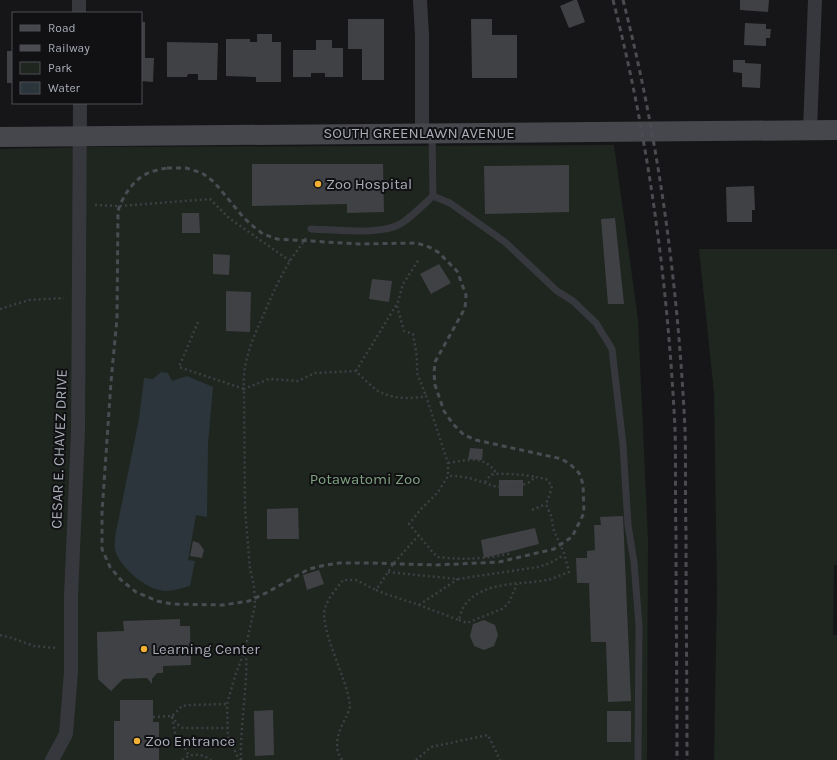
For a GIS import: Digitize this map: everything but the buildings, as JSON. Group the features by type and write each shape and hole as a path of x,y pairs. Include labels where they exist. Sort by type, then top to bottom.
{"street":[{"path":"79,12 80,0"},
{"path":"420,0 427,134"},
{"path":"810,130 815,0"},
{"name":"CESAR E. CHAVEZ DRIVE","path":"52,760 66,734 71,672 71,597 78,431 80,104"},
{"name":"SOUTH GREENLAWN AVENUE","path":"0,136 837,130"}],"lane":[{"path":"427,134 433,196"},
{"path":"311,229 388,229 400,224 433,196"},
{"path":"433,196 450,202 506,242 557,291 573,301 596,323 612,349 623,445 628,525 634,562 639,626 638,760"}],"path":[{"path":"80,204 120,206 210,199 229,218 290,261"},
{"path":"240,760 246,650 255,605 254,585 250,569 245,508 243,378 252,340 272,294 290,261 311,229"},
{"path":"356,371 396,305 403,284 419,259"},
{"path":"0,309 29,300 79,298"},
{"path":"396,305 404,331 413,334 417,357 417,373 448,464 448,476 438,492 409,524 437,557 456,559 479,558 512,553"},
{"path":"198,322 179,367 244,389 269,379 298,381 315,373 356,371 382,393 402,398 417,398 426,396"},
{"path":"448,464 468,459 482,460 494,469 496,473"},
{"path":"459,620 463,607 480,592 518,583 552,579 569,572 546,504 552,486 546,480 529,474 516,475 496,473 491,475 485,482"},
{"path":"448,476 459,476 485,482 498,487 523,485 535,477"},
{"path":"532,510 546,504"},
{"path":"376,590 388,572 419,535"},
{"path":"388,572 458,579 538,567 550,563 564,555"},
{"path":"418,605 458,579"},
{"path":"342,760 337,754 337,735 350,708 345,683 324,621 325,608 336,589 344,580 356,580 383,593 467,623 504,608 518,583"},
{"path":"0,636 12,638 34,646 71,649"},
{"path":"240,760 228,736 227,704 235,676 246,650"},
{"path":"153,716 172,716 182,706 227,704"},
{"path":"172,716 177,724 183,728 228,728"},
{"path":"172,716 176,739 185,748 189,756"},
{"path":"416,760 431,747 488,735 500,760"},
{"path":"182,760 189,756 198,754 211,760"}],"green space":[{"name":"Potawatomi Zoo","path":"614,145 638,319 648,540 647,760 0,760 0,149 92,147"},
{"path":"699,249 837,249 837,565 834,565 833,635 837,635 837,760 714,760 717,590 714,393"}],"water":[{"path":"161,372 168,373 172,381 187,376 213,387 208,443 207,517 196,515 188,560 195,561 190,586 165,591 150,587 135,577 122,564 115,550 116,532 139,419 144,378 153,379"}],"railway":[{"path":"613,0 626,53 647,159 662,267 672,375 675,429 677,760"},
{"path":"623,0 636,53 657,159 672,267 682,375 685,429 687,760"},
{"path":"167,168 186,168 202,173 214,182 244,218 254,227 263,234 277,239 359,244 417,243 438,252 457,271 466,295 465,308 435,362 435,385 444,411 453,424 464,435 476,440 562,459 572,466 579,473 583,484 584,513 572,537 554,549 499,562 436,565 339,563 321,566 309,569 249,601 223,605 172,604 157,601 136,592 121,580 110,567 102,549 102,512 117,318 118,211 126,193 135,182 145,174 167,168"}],"place":[{"name":"Zoo Hospital","path":"318,184"},
{"name":"Learning Center","path":"144,649"},
{"name":"Zoo Entrance","path":"137,741"}]}
